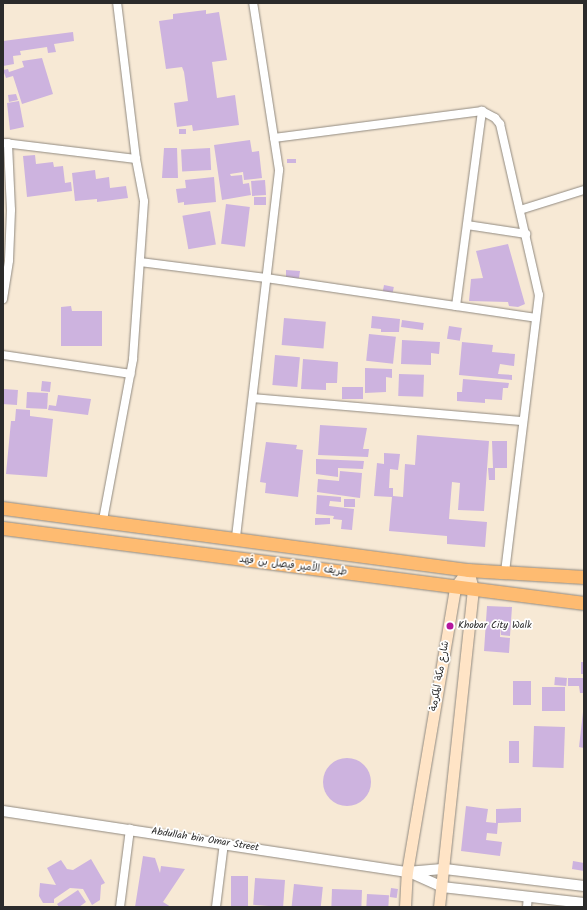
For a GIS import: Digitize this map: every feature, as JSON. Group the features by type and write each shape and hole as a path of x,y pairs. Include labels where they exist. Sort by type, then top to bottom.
{"main road":[{"name":"طريف الأمير فيصل بن فهد","path":"3,508 236,537 468,570 584,577"},
{"name":"طريف الأمير فيصل بن فهد","path":"3,528 584,603"},
{"name":"شارع مكة المكرمة","path":"405,907 407,872 455,587 468,570"},
{"path":"439,907 473,589 468,570"}],"street":[{"path":"103,520 131,374 144,201 136,159 117,3"},
{"path":"236,537 279,170 253,3"},
{"path":"274,138 482,111 495,118 500,124 539,294 505,573"},
{"path":"456,306 482,111"},
{"path":"3,299 11,210 6,143 136,159"},
{"path":"520,210 584,190"},
{"path":"467,225 526,234"},
{"path":"140,262 266,278 536,318"},
{"path":"3,354 131,374"},
{"path":"253,398 523,421"},
{"name":"Abdullah bin Omar Street","path":"3,811 224,843 407,872 444,869 584,886"},
{"path":"120,907 130,829"},
{"path":"216,907 224,843"},
{"name":"Abdullah bin Omar Street","path":"407,872 442,887 584,903"},
{"path":"527,907 528,896"}],"building":[{"path":"206,10 206,14 219,12 227,60 212,62 217,98 235,95 239,125 193,131 192,125 177,127 174,103 188,101 184,72 182,67 166,69 159,21 173,19 173,14"},
{"path":"73,32 74,41 54,44 56,52 48,53 47,47 20,51 21,55 13,56 14,64 3,66 3,41"},
{"path":"42,58 53,94 22,104 13,76 6,78 3,70 8,69 9,72 24,67 22,61"},
{"path":"16,94 18,100 9,102 8,95"},
{"path":"19,101 24,127 10,130 7,103"},
{"path":"179,129 186,129 186,134 179,134"},
{"path":"250,140 252,152 259,151 262,178 244,180 243,172 230,174 231,176 242,175 243,184 249,183 251,195 222,200 214,145"},
{"path":"164,148 177,148 178,178 162,178"},
{"path":"210,148 211,170 182,171 181,150"},
{"path":"35,155 36,164 53,162 54,167 63,166 65,183 71,182 72,191 27,197 23,156"},
{"path":"287,159 296,159 296,163 287,163"},
{"path":"95,170 96,179 109,177 110,188 126,186 128,198 97,202 97,199 75,201 72,173"},
{"path":"214,177 216,202 184,205 184,202 178,203 176,189 186,188 185,180"},
{"path":"265,180 266,195 252,196 251,181"},
{"path":"254,197 266,197 266,205 254,205"},
{"path":"226,204 250,207 245,247 221,244"},
{"path":"210,211 216,244 188,249 182,216"},
{"path":"508,244 525,304 518,307 509,306 508,302 469,301 471,279 483,278 476,251"},
{"path":"286,270 300,271 299,278 286,278"},
{"path":"384,285 394,287 392,295 382,293"},
{"path":"71,306 72,311 102,311 102,346 61,346 61,307"},
{"path":"372,316 400,319 399,332 381,332 381,329 371,328"},
{"path":"284,318 326,322 323,349 282,345"},
{"path":"402,320 424,323 423,330 401,327"},
{"path":"449,326 462,328 460,341 447,339"},
{"path":"369,334 396,337 393,364 366,361"},
{"path":"402,340 440,342 439,354 431,353 431,365 401,364"},
{"path":"462,342 493,345 492,352 515,354 514,366 500,364 498,374 512,375 512,380 459,375"},
{"path":"275,355 300,357 297,387 272,385"},
{"path":"303,359 338,362 337,383 326,383 326,390 301,389"},
{"path":"365,368 392,369 392,378 386,377 386,392 365,393"},
{"path":"399,374 424,375 423,397 398,396"},
{"path":"463,379 509,383 508,388 503,388 502,400 485,399 485,403 457,401 457,392 462,392"},
{"path":"42,381 51,382 50,392 41,391"},
{"path":"342,387 363,387 363,399 342,399"},
{"path":"3,389 18,390 17,405 3,404"},
{"path":"27,392 48,393 47,409 26,408"},
{"path":"58,395 91,399 88,415 48,410 49,405 56,406"},
{"path":"16,409 30,410 30,416 53,419 47,477 6,474 11,421 15,421"},
{"path":"320,425 367,428 363,449 369,449 368,457 318,455"},
{"path":"417,435 489,441 484,511 458,510 460,483 452,482 449,519 487,522 485,547 447,544 447,536 389,531 392,497 374,496 377,463 384,464 384,453 400,454 398,470 390,469 389,488 393,488 393,496 403,497 405,464 415,465"},
{"path":"492,441 507,441 507,468 495,468 495,480 489,480 488,468 493,468"},
{"path":"266,442 297,445 296,449 303,450 298,497 265,493 266,483 260,482"},
{"path":"316,459 364,461 363,469 338,468 338,477 316,474"},
{"path":"340,471 362,473 360,498 317,492 318,479 339,481"},
{"path":"317,495 341,497 341,502 330,501 329,506 354,509 352,530 341,529 342,520 333,519 334,516 316,514"},
{"path":"344,499 355,499 355,507 344,507"},
{"path":"315,518 330,518 330,524 315,525"},
{"path":"487,606 512,607 510,636 501,635 501,624 500,637 510,638 509,653 484,651"},
{"path":"581,662 584,662 584,674 581,674"},
{"path":"555,677 567,678 566,686 554,685"},
{"path":"568,678 584,678 584,693 580,693 579,686 568,686"},
{"path":"513,681 531,681 531,705 513,705"},
{"path":"542,687 565,687 565,711 542,711"},
{"path":"584,712 584,748 579,747"},
{"path":"534,726 565,727 564,768 533,767"},
{"path":"509,741 519,741 519,763 509,763"},
{"path":"347,758 356,760 364,765 369,773 371,782 369,791 364,799 356,804 347,806 338,804 330,799 325,791 323,782 325,773 330,765 338,760"},
{"path":"466,806 488,809 486,822 496,823 496,809 521,808 521,822 498,823 497,834 487,833 486,840 502,842 500,856 461,851"},
{"path":"143,856 155,858 160,873 161,866 185,869 163,902 171,907 135,907"},
{"path":"91,859 105,883 101,885 100,900 92,905 83,889 70,888 54,899 54,903 43,903 39,896 40,883 56,885 47,868 61,860 67,869 73,870"},
{"path":"573,861 584,863 584,871 572,869"},
{"path":"231,876 248,876 248,906 231,906"},
{"path":"255,878 285,880 283,907 253,905"},
{"path":"294,884 323,887 321,907 292,907"},
{"path":"391,888 398,889 397,898 390,897"},
{"path":"332,889 362,890 361,907 331,907"},
{"path":"78,890 86,902 79,907 59,907 57,904"},
{"path":"367,894 389,895 388,907 366,907"}],"place":[{"name":"Khobar City Walk","path":"450,626"}]}
